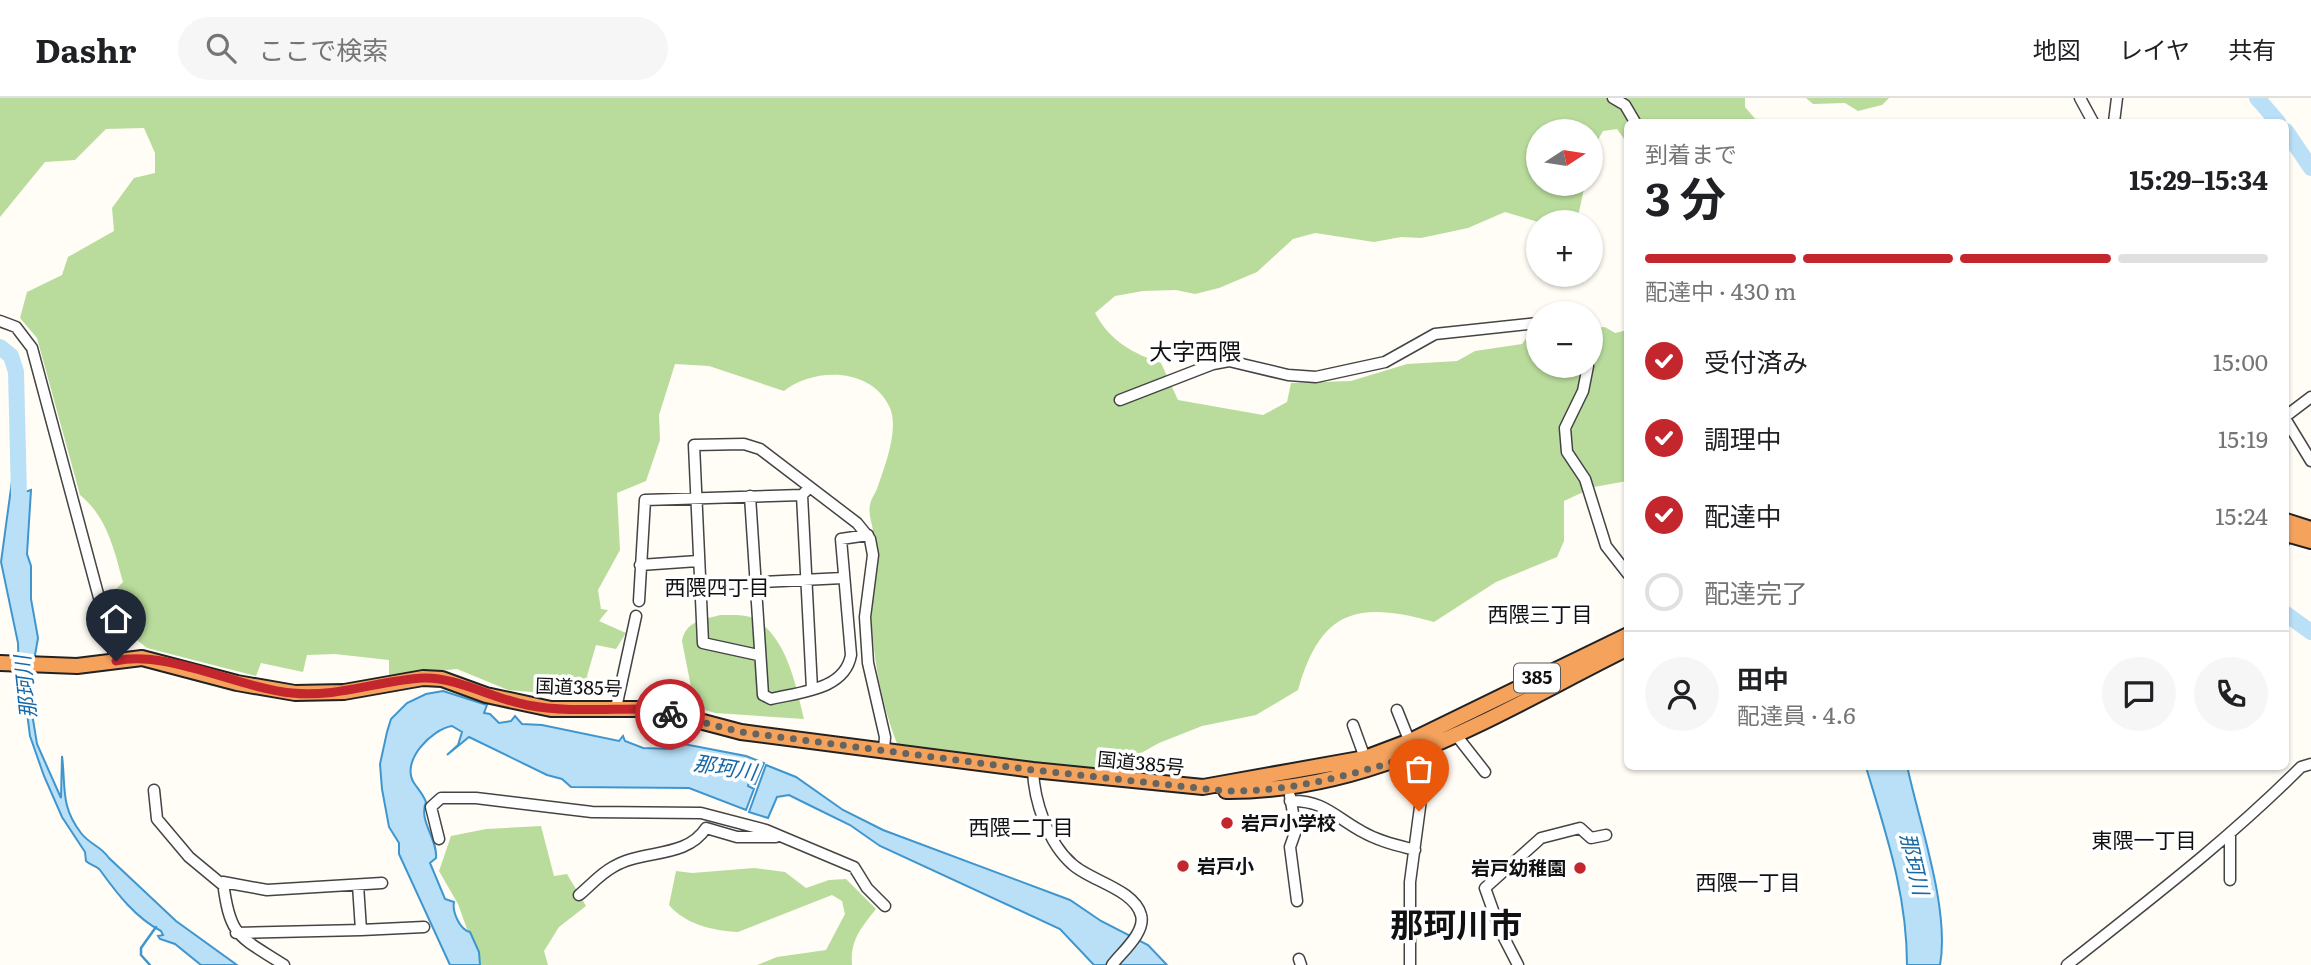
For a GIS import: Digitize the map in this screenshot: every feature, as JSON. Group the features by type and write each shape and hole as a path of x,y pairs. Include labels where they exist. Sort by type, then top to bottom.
{"highway":[{"path":"2289,523 2311,529"},
{"path":"2289,535 2311,541"},
{"name":"国道385号","path":"0,663 98,665 128,658 159,660 237,683 295,693 344,692 423,678 442,679 486,695 551,709 654,709 741,732 1033,770 1203,788 1288,788 1334,780 1413,748 1624,637"},
{"name":"国道385号","path":"1288,788 1365,758 1456,735 1624,650"}],"street":[{"path":"1613,98 1625,105 1634,119"},
{"path":"2080,98 2091,119"},
{"path":"2114,119 2117,98"},
{"path":"0,321 20,331 32,348 116,661"},
{"path":"1119,400 1213,364 1229,361 1288,375 1316,377 1385,362 1435,334 1526,324"},
{"path":"1586,378 1583,391 1565,428 1567,452 1585,479 1606,546 1624,569"},
{"path":"2289,415 2311,397"},
{"path":"2289,423 2311,461"},
{"path":"758,655 703,643 694,445 752,445 806,491 857,523 868,535 873,555 865,617 867,663 885,737 884,750"},
{"path":"639,601 645,500 806,491"},
{"path":"806,491 806,579 812,689"},
{"path":"750,496 758,655 763,695 771,699 835,682 850,663 841,539 868,535"},
{"path":"640,565 698,561"},
{"path":"701,585 843,578"},
{"path":"616,708 636,616"},
{"path":"1396,710 1413,748 1422,792 1409,908 1410,965"},
{"path":"1353,725 1365,758"},
{"path":"1456,735 1485,772"},
{"path":"2073,963 2230,836 2301,767 2311,764"},
{"path":"1033,770 1038,802 1061,852 1091,878 1135,903 1141,916 1141,928 1112,965"},
{"path":"1288,788 1305,801 1335,812 1360,831 1383,842 1415,850"},
{"path":"1288,788 1296,830 1290,847 1297,901"},
{"path":"154,790 158,819 190,857 224,882 267,890 382,883"},
{"path":"439,839 431,807 440,798 476,798 592,812 701,813 780,836 854,867 867,888 886,906"},
{"path":"579,895 614,866 657,852 681,849 701,836 706,828 737,837 780,836"},
{"path":"1518,965 1500,930 1485,888 1541,838 1580,828 1591,838 1606,835"},
{"path":"2230,836 2230,880"},
{"path":"224,882 228,916 236,933 284,965"},
{"path":"358,885 361,930"},
{"path":"236,933 424,927"}],"green space":[{"path":"0,98 1745,98 1745,107 1755,119 1624,119 1624,139 1617,129 1603,131 1603,119 1526,119 1526,196 1582,196 1579,210 1526,210 1526,218 1505,212 1468,228 1421,238 1401,237 1374,242 1315,233 1293,239 1257,272 1219,288 1195,294 1176,290 1143,291 1115,296 1095,313 1123,345 1161,363 1178,400 1263,415 1287,402 1291,383 1351,381 1407,364 1457,361 1475,351 1522,344 1526,339 1526,378 1603,378 1603,327 1615,333 1624,331 1624,482 1594,487 1564,501 1564,541 1557,557 1496,582 1434,622 1384,612 1364,613 1346,618 1331,627 1318,642 1298,690 1256,715 1202,726 1159,743 1134,757 1115,774 898,746 879,683 870,596 873,528 870,509 890,447 892,417 882,395 856,378 842,375 811,378 784,391 709,366 675,364 659,415 660,440 646,481 617,493 620,550 598,590 601,609 608,610 599,621 626,633 616,649 596,645 587,676 596,693 578,696 508,690 457,669 389,675 389,660 335,654 307,655 303,672 261,663 256,676 147,648 117,624 110,595 123,582 113,546 97,513 80,495 37,338 20,318 27,292 62,275 68,257 114,231 112,208 134,178 155,173 155,153 144,128 106,129 75,160 45,162 0,217"},
{"path":"1806,98 1889,98 1882,105 1858,111 1845,103 1813,104"},
{"path":"720,615 753,618 765,626 774,637 788,663 804,719 715,713 695,707 682,641 691,625"},
{"path":"541,826 554,876 567,874 586,906 559,927 544,951 548,965 480,965 458,904 439,871 451,836 486,829"},
{"path":"754,868 785,872 806,888 829,880 846,879 876,909 861,928 855,941 852,965 757,965 777,957 826,950 845,914 842,901 832,895 738,932 691,922 669,905 676,871 692,873"}],"water":[{"path":"17,466 18,477 23,471 22,483 25,492 31,490 27,554 31,566 31,599 38,638 31,678 27,683 37,744 61,798 62,756 67,805 74,823 84,837 176,921 237,965 201,965 175,944 160,939 158,936 163,935 161,931 135,913 99,869 86,861 85,852 62,817 30,736 25,697 19,685 18,643 1,562 12,481 17,485"},
{"path":"443,691 487,705 484,713 490,714 499,723 511,721 515,716 522,724 542,725 619,741 623,736 625,741 643,748 672,749 684,744 746,756 764,763 755,784 749,782 748,786 754,789 746,810 689,788 571,787 562,779 547,775 469,737 447,755 458,745 462,732 452,726 436,733 420,747 411,765 411,774 426,802 424,816 436,851 436,858 430,863 445,899 454,902 457,920 470,932 479,952 480,965 450,965 399,854 399,843 389,827 380,764 391,719 407,703 426,694"},
{"path":"766,765 796,777 843,810 883,830 1070,900 1101,921 1148,945 1167,965 1094,965 1060,929 880,846 850,825 789,795 777,797 768,818 749,812"},
{"path":"1867,770 1908,770 1937,894 1941,919 1940,965 1907,965 1903,914 1888,840"}],"waterway":[{"path":"2257,98 2275,119"},
{"path":"2289,135 2311,168"},
{"name":"那珂川","path":"0,347 11,356 16,372 19,496"},
{"path":"2289,544 2293,540"},
{"name":"那珂川","path":"2289,616 2311,632"},
{"path":"150,965 141,955 141,948 156,927"}],"way so far":[{"path":"670,714 741,732 1033,770 1225,791 1257,792 1334,780 1415,755 1422,792 1419,811"}],"place":[{"name":"岩戸小学校","path":"1227,823"},
{"name":"岩戸小","path":"1183,866"},
{"name":"岩戸幼稚園","path":"1580,868"}],"district":[{"name":"大字西隈","path":"1195,352"},
{"name":"西隈四丁目","path":"717,588"},
{"name":"西隈三丁目","path":"1540,615"},
{"name":"西隈二丁目","path":"1021,828"},
{"name":"東隈一丁目","path":"2144,841"},
{"name":"西隈一丁目","path":"1748,883"},
{"name":"那珂川市","path":"1456,925"}],"route":[{"path":"116,661 128,658 159,660 237,683 295,693 344,692 423,678 442,679 486,695 551,709 654,709 670,714"}]}
